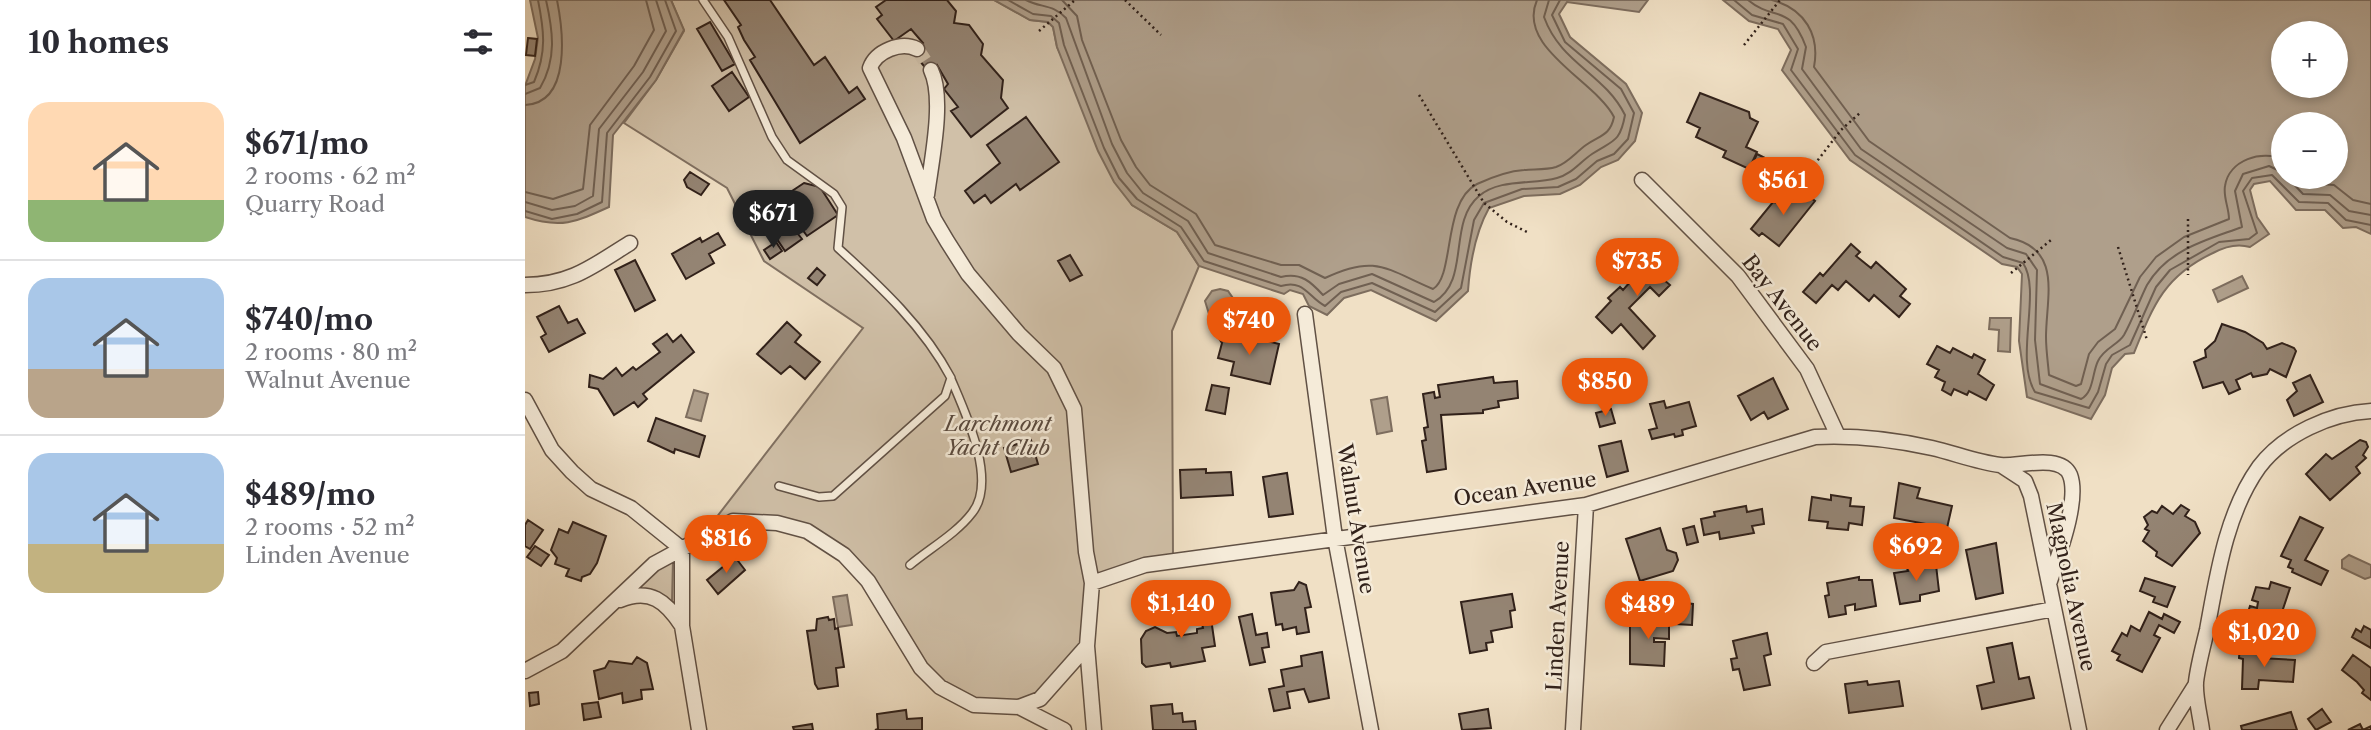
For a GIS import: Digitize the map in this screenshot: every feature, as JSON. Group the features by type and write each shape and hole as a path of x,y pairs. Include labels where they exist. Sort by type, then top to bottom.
{"street":[{"path":"917,49 908,45 897,47 879,55 870,68 905,138 927,200 947,241 968,274 1019,334 1054,368 1075,410 1086,552 1092,583 1087,646 1094,730"},
{"path":"927,200 936,103 936,78 932,70"},
{"name":"Bay Avenue","path":"1643,180 1738,276 1807,369 1838,436"},
{"path":"525,285 554,284 584,271 630,243"},
{"name":"Walnut Avenue","path":"1305,314 1335,538 1370,730"},
{"path":"525,400 551,450 572,472 591,489 631,508 682,549"},
{"path":"2202,730 2196,684 2226,540 2238,506 2260,466 2285,443 2308,428 2336,417 2371,411"},
{"name":"Ocean Avenue","path":"1092,583 1145,565 1585,505 1815,438 1838,436 1928,447 2001,465"},
{"path":"2001,465 2055,464 2065,469 2070,476 2072,494 2062,546 2049,584"},
{"name":"Magnolia Avenue","path":"2001,465 2025,481 2031,496 2078,730"},
{"name":"Linden Avenue","path":"1573,730 1585,505"},
{"path":"525,671 562,651 654,564 733,521 777,523 807,531 844,555 868,581 921,668 940,687 974,705 1019,707 1040,699 1087,646"},
{"path":"682,549 682,626 699,730"},
{"path":"613,604 634,595 649,595 670,607 682,626"},
{"path":"1814,663 1826,652 2054,609"},
{"path":"2167,730 2196,684"},
{"path":"1019,707 1064,730"}],"lane":[{"path":"703,0 728,37 761,114 787,160 834,194 842,207 838,248 934,346 975,434 982,494 972,513 910,565"},
{"path":"779,486 819,497 833,496 945,396 951,378"}],"path":[{"path":"1039,31 1075,0"},
{"path":"1125,0 1161,35"},
{"path":"1744,45 1780,0"},
{"path":"1419,95 1484,203 1507,222 1527,232"},
{"path":"1811,169 1841,130 1861,112"},
{"path":"2188,219 2188,275"},
{"path":"2011,273 2051,240"},
{"path":"2118,247 2147,340"}],"green space":[{"name":"Larchmont Yacht Club","path":"671,0 994,0 1030,20 1048,22 1053,27 1057,47 1132,205 1177,232 1199,266 1172,331 1173,559 1090,582 1084,645 1053,684 1020,705 961,698 923,665 875,587 810,530 734,518 702,536 863,328 764,261 727,188 624,123 656,80 684,31"},
{"path":"673,559 672,602 662,595 636,591 654,572"}],"water":[{"path":"530,0 671,0 684,30 656,80 613,135 609,207 568,222 549,223 525,217 525,86 535,59 538,38"},
{"path":"994,0 1648,0 1639,12 1567,2 1559,14 1570,37 1626,84 1642,113 1635,141 1618,160 1601,167 1580,185 1560,194 1524,196 1489,208 1474,248 1468,291 1436,321 1371,290 1344,298 1327,315 1309,306 1303,294 1290,290 1284,294 1199,266 1177,232 1132,205 1114,182 1098,151 1057,47 1053,27 1048,22 1030,20"},
{"path":"1723,0 2371,0 2371,234 2356,227 2343,228 2325,210 2296,210 2277,189 2348,189 2348,112 2271,112 2271,182 2254,184 2250,190 2257,217 2269,234 2250,247 2226,247 2217,251 2196,262 2171,282 2154,307 2134,353 2125,354 2112,368 2105,395 2091,419 2027,397 2019,341 2022,274 2017,267 2002,264 1850,160 1782,70 1791,50 1778,29 1749,21"},
{"path":"2242,276 2248,288 2218,302 2213,290"},
{"path":"1212,291 1228,291 1235,301 1209,314 1205,301"},
{"path":"1990,318 2011,318 2010,352 1998,351 1999,330 1989,329"},
{"path":"694,390 708,394 701,421 686,417"},
{"path":"1387,397 1392,431 1377,434 1371,400"},
{"path":"2349,555 2371,565 2371,577 2365,579 2342,568 2342,560"},
{"path":"847,595 852,625 838,627 833,597"}],"building":[{"path":"724,0 770,0 814,65 825,57 849,93 857,87 865,99 800,143 750,60 755,57 738,27 741,25"},
{"path":"886,0 947,0 956,11 954,23 969,25 983,44 981,55 1003,80 1001,98 1008,108 971,137 951,111 958,107 944,89 948,84 937,65 929,72 913,53 923,43 911,29 894,41 877,19 882,15 876,7"},
{"path":"710,22 735,64 722,71 697,29"},
{"path":"528,38 537,39 535,56 526,55"},
{"path":"732,72 749,97 729,111 712,86"},
{"path":"1700,93 1749,112 1750,118 1758,122 1746,147 1757,152 1749,169 1723,157 1726,151 1696,137 1700,128 1687,122"},
{"path":"1026,117 1059,162 1020,190 1016,184 991,203 985,195 974,203 965,191 1000,163 987,145"},
{"path":"1757,154 1765,158 1758,173 1750,169"},
{"path":"690,172 709,184 701,195 687,187 684,180"},
{"path":"804,183 820,187 838,215 807,236 799,225 794,229 802,239 785,251 760,214 777,203 784,214 789,211 789,193"},
{"path":"1797,187 1815,201 1779,246 1762,233 1759,236 1751,229 1773,202 1784,204"},
{"path":"718,233 725,245 709,254 714,263 686,279 672,254 700,238 702,242"},
{"path":"776,242 782,251 770,259 764,250"},
{"path":"1851,244 1860,252 1856,256 1871,268 1876,262 1906,289 1900,296 1910,304 1899,317 1874,295 1869,301 1846,281 1838,290 1832,285 1816,303 1803,292 1820,273 1823,276"},
{"path":"1657,250 1676,269 1664,280 1670,285 1659,296 1650,287 1629,308 1655,336 1643,349 1621,324 1612,333 1596,317 1611,301 1608,298 1620,287 1623,290 1631,281 1628,278"},
{"path":"1070,255 1082,275 1070,281 1058,261"},
{"path":"635,260 655,300 635,311 615,270"},
{"path":"817,268 825,275 817,285 808,278"},
{"path":"559,306 568,323 577,319 585,333 549,352 541,337 546,334 537,317"},
{"path":"787,322 801,335 795,342 820,362 805,379 790,366 781,374 757,354"},
{"path":"2222,324 2245,332 2263,343 2267,349 2282,343 2294,348 2296,351 2286,377 2270,369 2267,374 2253,377 2251,373 2236,380 2240,389 2229,394 2223,382 2203,388 2194,362 2206,357 2205,350 2215,341"},
{"path":"1224,328 1229,329 1232,337 1245,340 1246,336 1279,344 1270,384 1231,375 1234,362 1218,358 1222,343 1218,337"},
{"path":"667,334 673,342 681,335 694,352 643,394 647,399 638,407 634,402 614,415 598,389 589,387 590,375 603,379 616,368 622,376 633,367 636,370 660,352 653,344"},
{"path":"1937,346 1950,353 1953,348 1972,358 1974,354 1985,360 1978,374 1994,385 1986,400 1969,391 1967,395 1954,389 1951,395 1942,390 1945,382 1935,377 1939,370 1927,364"},
{"path":"2310,375 2323,402 2294,416 2287,400 2297,391 2293,383"},
{"path":"1493,377 1494,383 1517,381 1518,398 1498,401 1499,407 1483,410 1483,413 1441,415 1446,469 1427,472 1422,441 1426,440 1424,428 1428,427 1423,394 1434,392 1435,398 1440,397 1438,385"},
{"path":"1773,378 1788,409 1768,419 1764,412 1751,420 1738,396"},
{"path":"1212,385 1229,388 1225,414 1206,410"},
{"path":"1664,401 1666,408 1689,402 1696,426 1682,430 1683,435 1675,437 1674,434 1652,439 1649,430 1657,428 1650,404"},
{"path":"1611,409 1615,423 1600,427 1596,413"},
{"path":"656,418 705,436 699,457 675,449 674,453 648,441"},
{"path":"1031,440 1038,464 1011,472 1004,448"},
{"path":"2360,440 2366,442 2368,447 2363,455 2366,458 2356,467 2360,473 2330,500 2306,474 2326,454 2332,459"},
{"path":"1621,441 1628,471 1607,477 1599,446"},
{"path":"1206,469 1206,473 1231,472 1233,495 1181,498 1180,470"},
{"path":"1287,473 1293,514 1269,517 1263,477"},
{"path":"1899,483 1920,488 1917,498 1952,506 1947,528 1894,518"},
{"path":"1831,495 1851,498 1850,506 1864,507 1862,525 1849,523 1848,530 1827,528 1828,522 1809,520 1812,497 1831,500"},
{"path":"2181,505 2189,510 2185,516 2195,522 2200,533 2172,566 2156,556 2157,552 2143,541 2149,531 2145,529 2148,525 2144,517 2152,511 2157,513 2162,506 2173,514"},
{"path":"1746,506 1747,512 1762,509 1764,524 1752,526 1754,533 1720,539 1719,532 1704,535 1701,519 1715,516 1714,512"},
{"path":"2300,517 2323,528 2305,560 2328,571 2321,585 2292,572 2293,569 2288,567 2291,560 2281,556"},
{"path":"528,520 543,530 530,549 525,546 525,525"},
{"path":"573,522 606,536 597,563 581,581 566,576 569,569 555,564 557,558 551,550 559,529 568,533"},
{"path":"1694,526 1698,542 1687,545 1683,529"},
{"path":"1660,528 1667,550 1676,553 1678,560 1673,571 1640,581 1626,539"},
{"path":"1996,543 2003,593 1976,599 1966,550"},
{"path":"535,546 549,555 541,566 527,557"},
{"path":"735,557 745,570 718,594 707,580"},
{"path":"1936,565 1939,591 1920,595 1920,601 1900,604 1894,573 1908,571 1907,568"},
{"path":"1859,577 1859,580 1872,580 1876,606 1855,610 1855,604 1845,606 1846,614 1829,617 1825,596 1829,595 1827,583"},
{"path":"2145,578 2175,587 2167,607 2153,602 2155,597 2140,591"},
{"path":"1299,582 1306,585 1311,607 1305,608 1309,632 1297,634 1296,627 1283,630 1282,624 1276,625 1271,593 1294,590"},
{"path":"2271,582 2290,588 2282,612 2290,614 2283,634 2276,632 2273,638 2243,628 2250,606 2257,608 2258,602 2252,600 2256,587 2269,589"},
{"path":"1217,593 1219,611 1210,612 1215,646 1202,648 1205,661 1171,667 1170,663 1146,667 1142,663 1141,639 1146,631 1155,627 1167,633 1176,632 1177,636 1197,633 1197,629 1203,628 1196,596"},
{"path":"1512,594 1515,610 1510,611 1512,627 1491,631 1493,642 1486,643 1487,650 1470,653 1461,602"},
{"path":"1676,602 1693,604 1692,625 1675,624"},
{"path":"2149,612 2162,619 2164,614 2180,622 2174,633 2159,625 2154,635 2160,638 2142,672 2117,660 2120,655 2112,651 2122,633 2127,636 2131,626 2140,631"},
{"path":"1252,614 1256,635 1267,633 1269,647 1262,648 1265,662 1250,665 1239,617"},
{"path":"1634,615 1653,616 1653,623 1655,621 1669,624 1669,639 1654,638 1654,642 1665,642 1664,666 1630,664 1630,622 1633,622"},
{"path":"828,617 829,620 834,619 835,629 838,628 844,667 836,668 838,686 818,689 807,631 816,630 817,619"},
{"path":"2364,626 2371,630 2371,648 2352,637 2356,629 2361,632"},
{"path":"1767,633 1771,654 1764,656 1770,685 1744,690 1739,669 1733,670 1731,659 1737,658 1733,641"},
{"path":"2012,643 2019,679 2029,677 2034,698 1982,709 1977,686 1994,682 1987,648"},
{"path":"2240,646 2256,647 2255,653 2260,653 2260,658 2295,660 2293,682 2259,680 2258,689 2242,689 2243,659 2239,658"},
{"path":"1322,652 1329,698 1309,702 1304,689 1287,692 1290,708 1274,711 1269,689 1284,686 1281,670 1302,666 1301,656"},
{"path":"2353,655 2371,668 2371,700 2362,693 2364,690 2357,682 2342,670"},
{"path":"637,657 647,663 653,689 641,690 642,699 623,703 622,693 599,699 594,671 605,668 609,661 632,664"},
{"path":"1867,681 1868,685 1899,681 1903,706 1849,713 1845,684"},
{"path":"538,692 539,704 530,706 529,693"},
{"path":"598,702 601,717 584,720 582,704"},
{"path":"1172,704 1173,714 1182,713 1183,722 1195,721 1196,730 1153,730 1151,706"},
{"path":"1488,709 1491,728 1462,730 1459,714"},
{"path":"2322,709 2331,722 2316,730 2308,719"},
{"path":"906,710 907,719 922,718 922,730 875,730 878,729 877,714"},
{"path":"2291,712 2297,730 2242,730 2241,726"},
{"path":"812,724 813,730 794,730 793,727"},
{"path":"2360,724 2363,730 2348,730"}],"tunnel":[{"path":"917,49 931,70"}]}
